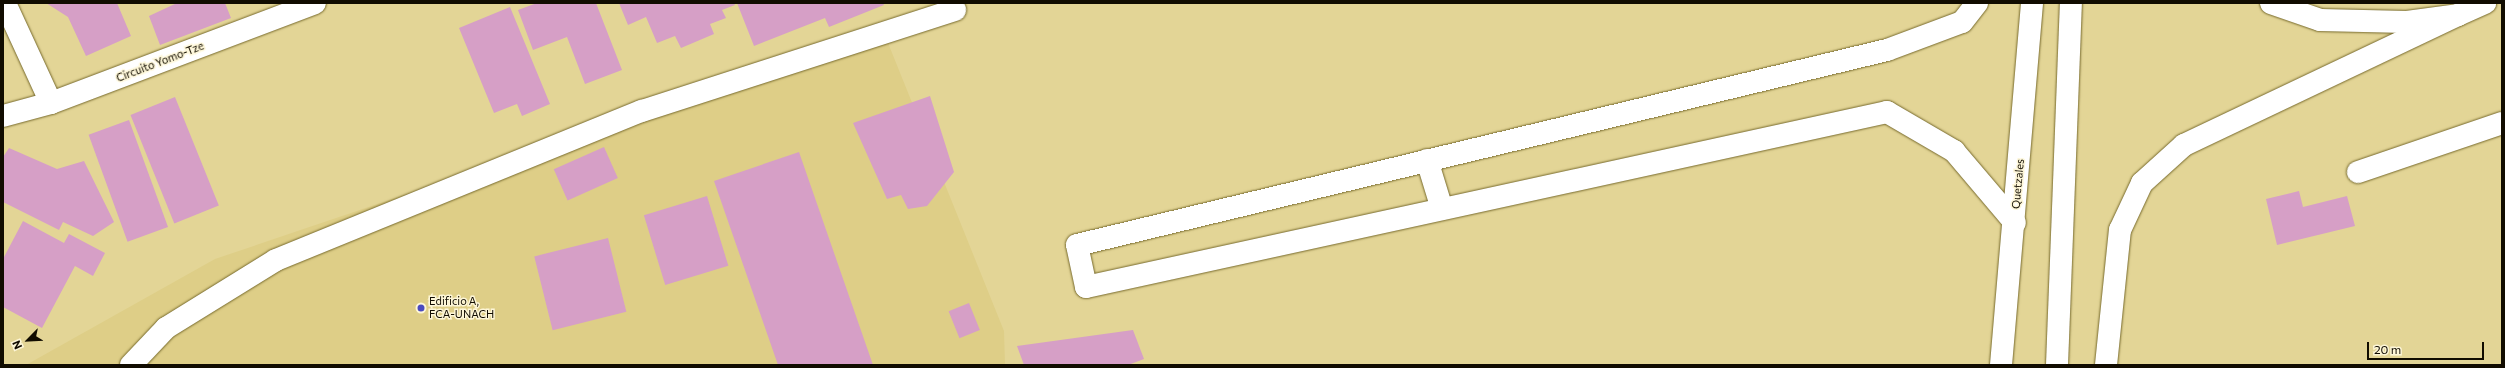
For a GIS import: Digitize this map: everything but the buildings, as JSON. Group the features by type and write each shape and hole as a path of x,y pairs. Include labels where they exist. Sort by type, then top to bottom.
{"street":[{"path":"5,3 52,103"},
{"name":"Circuito Yomo-Tze","path":"3,116 52,103 315,3"},
{"path":"1977,3 1962,22 1887,50 1077,244 1086,287 1887,112 1954,151 2015,223"},
{"name":"Quetzales","path":"2001,365 2015,223 2032,3"},
{"path":"2057,365 2071,3"},
{"path":"2271,3 2320,20 2407,22 2458,15"},
{"path":"2106,365 2120,230 2142,183 2184,145 2485,3"},
{"path":"131,365 166,328 276,260 642,111 955,10"},
{"path":"2358,172 2502,123"},
{"path":"1427,160 1442,209"}],"shaded area":[{"path":"884,33 1004,331 1005,365 26,365 215,259"}],"place":[{"name":"Edificio A, FCA-UNACH","path":"421,308"}]}
